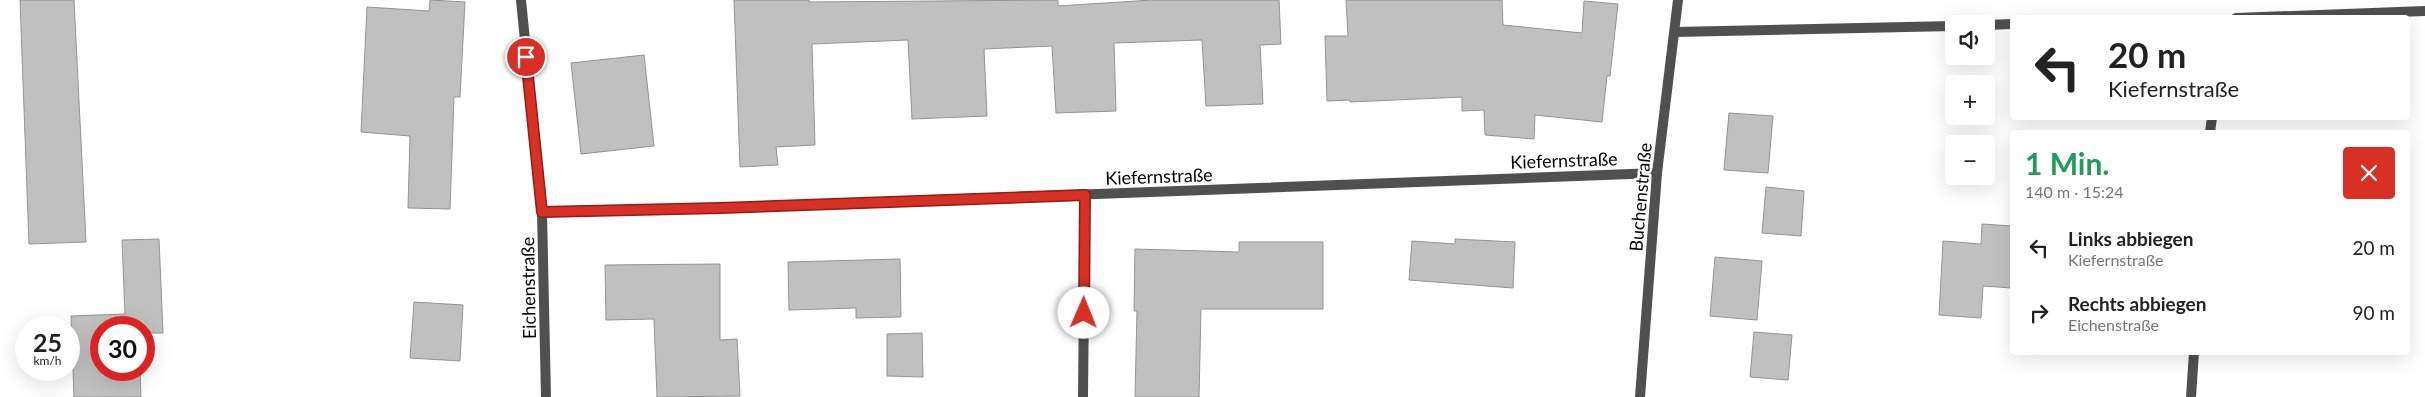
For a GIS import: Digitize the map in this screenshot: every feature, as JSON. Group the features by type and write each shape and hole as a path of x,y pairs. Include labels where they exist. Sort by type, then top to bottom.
{"street":[{"name":"Eichenstraße","path":"521,0 542,212 546,397"},
{"name":"Buchenstraße","path":"1640,397 1657,173 1678,0"},
{"path":"2317,15 2425,11"},
{"path":"1995,25 2010,24"},
{"path":"1675,32 1945,26"},
{"name":"Kiefernstraße","path":"542,212 721,208 1657,173"},
{"path":"1083,397 1085,195"},
{"path":"2191,397 2194,355"}],"building":[{"path":"20,0 74,0 86,242 29,244"},
{"path":"430,0 465,2 460,97 454,97 450,209 408,208 410,136 361,132 367,7 429,11"},
{"path":"734,0 809,0 809,2 1058,0 1058,6 1152,0 1279,0 1281,44 1260,45 1263,104 1206,106 1202,40 1114,43 1116,111 1056,113 1052,46 984,49 987,116 912,119 908,40 812,44 815,145 776,147 778,165 740,167"},
{"path":"1346,0 1502,0 1503,25 1582,33 1584,1 1618,4 1610,76 1607,76 1602,122 1535,115 1534,139 1485,135 1484,110 1462,111 1462,97 1350,102 1350,100 1327,101 1325,36 1348,36"},
{"path":"644,55 654,146 581,154 571,63"},
{"path":"1729,113 1773,116 1768,173 1724,170"},
{"path":"1766,187 1804,191 1801,236 1762,233"},
{"path":"1982,224 2010,226 2010,288 1983,286 1981,318 1939,315 1943,241 1981,244"},
{"path":"159,239 163,333 155,333 155,316 90,316 90,381 140,381 141,397 74,397 73,381 80,381 80,316 71,316 125,314 122,240"},
{"path":"1455,239 1515,242 1513,288 1409,280 1412,241 1455,244"},
{"path":"1239,242 1323,242 1323,309 1201,309 1199,397 1135,397 1137,311 1134,311 1135,249 1239,252"},
{"path":"1715,257 1762,261 1757,320 1710,316"},
{"path":"900,259 901,317 856,318 856,308 789,310 788,262"},
{"path":"720,264 720,340 737,339 740,396 657,397 654,319 606,320 605,265"},
{"path":"414,302 463,305 460,361 410,358"},
{"path":"1754,332 1792,335 1788,380 1750,377"},
{"path":"922,333 923,377 887,376 887,334"}],"route":[{"path":"526,57 542,212 721,208 1085,195 1084,313"}]}
